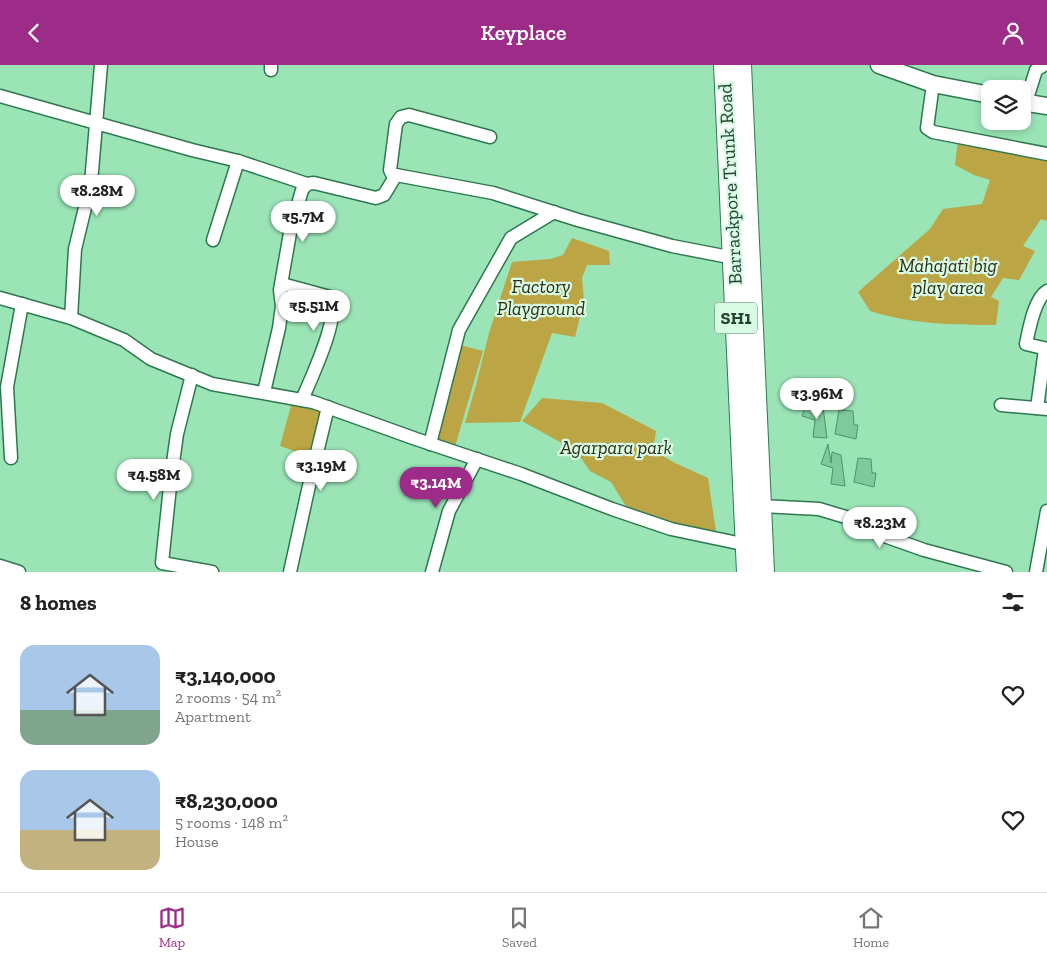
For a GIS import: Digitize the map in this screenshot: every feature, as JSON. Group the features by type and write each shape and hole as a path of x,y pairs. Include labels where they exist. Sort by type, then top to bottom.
{"main road":[{"name":"Barrackpore Trunk Road","path":"724,65 734,258 754,546 764,572"},
{"name":"Barrackpore Trunk Road","path":"741,65 761,506 747,572"}],"street":[{"path":"72,318 75,249 91,183 101,65"},
{"path":"880,65 933,84 981,93"},
{"path":"1031,83 1036,70 1044,65"},
{"path":"933,84 927,128 933,131 1047,154"},
{"path":"0,96 192,150 238,161 307,184 314,183 376,198 384,195 396,175"},
{"path":"1031,103 1047,106"},
{"path":"490,137 409,115 401,117 396,123 390,170 396,175 493,193 578,221 672,246 734,258"},
{"path":"214,240 238,161"},
{"path":"264,392 279,328 282,307 280,289 290,233 302,189 307,184"},
{"path":"430,444 459,330 511,238 554,213"},
{"path":"282,284 330,297 334,307 323,349 302,399"},
{"path":"1001,405 1042,409 1046,349 1026,344 1033,314 1043,293 1047,291"},
{"path":"0,298 72,318 124,340 151,359 212,384 302,399 521,474 612,509 671,529 754,546"},
{"path":"11,458 7,387 22,304"},
{"path":"192,375 172,469 162,563 212,572"},
{"path":"290,572 328,407"},
{"path":"432,572 449,511 477,459"},
{"path":"761,506 819,509 849,518 876,533 924,550 1006,572"},
{"path":"1036,572 1047,511"},
{"path":"0,566 19,572"}],"green space":[{"name":"Mahajati big play area","path":"958,140 1047,157 1047,221 1041,219 1023,246 1035,251 1019,280 1003,278 991,297 999,301 996,325 916,321 870,311 858,292 930,229 943,209 982,204 990,180 974,175 955,165"},
{"name":"Factory Playground","path":"572,238 609,251 610,265 587,265 582,278 584,301 575,337 552,333 520,422 465,423 489,333 512,262 550,259 563,255"},
{"path":"460,345 483,351 454,450 431,443"},
{"name":"Agarpara park","path":"542,398 602,403 656,431 653,450 675,463 708,478 716,532 671,525 629,511 611,482 590,471 576,451 522,421"},
{"path":"292,402 324,413 314,458 280,446"}],"building":[{"path":"807,403 823,407 827,438 813,437 815,420 802,416"},
{"path":"839,410 853,411 854,425 858,425 856,439 835,434"},
{"path":"828,444 831,463 832,452 841,455 845,486 831,484 833,468 821,464"},
{"path":"858,458 871,459 872,473 876,473 874,487 854,482"}]}
